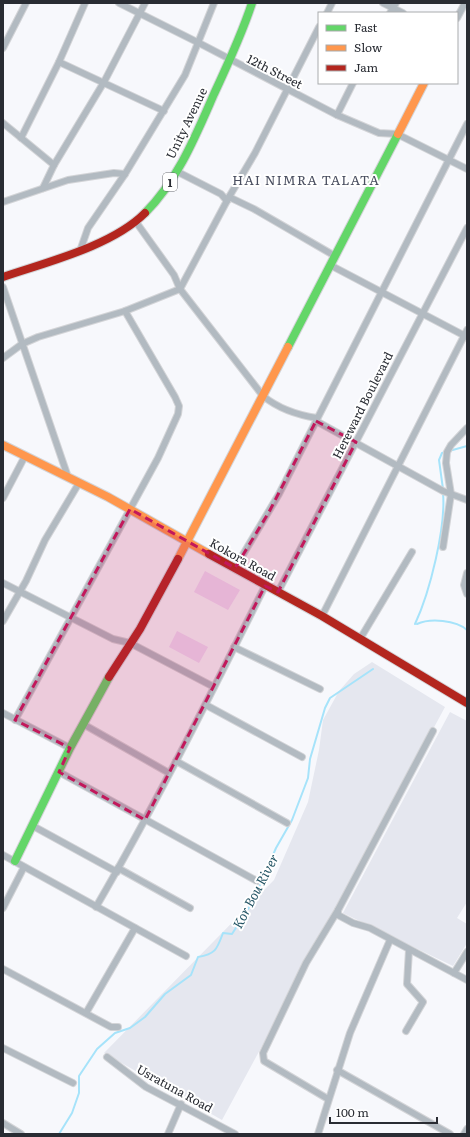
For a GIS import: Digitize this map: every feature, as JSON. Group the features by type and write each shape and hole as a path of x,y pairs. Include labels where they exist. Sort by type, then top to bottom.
{"street":[{"path":"3,48 26,3"},
{"path":"21,138 59,62 85,3"},
{"name":"12th Street","path":"119,3 286,89 317,103 336,115 379,133 397,134 448,161 467,169"},
{"path":"43,188 54,165 104,82 145,3"},
{"path":"80,251 88,228 125,174 164,112 185,75 214,3"},
{"path":"251,6 257,3"},
{"path":"328,12 332,3"},
{"path":"383,3 393,8"},
{"path":"458,16 466,3"},
{"name":"Unity Avenue","path":"3,277 80,251 104,240 136,222 156,202 176,171 201,124 230,60 251,6"},
{"path":"3,358 22,344 38,337 125,311 180,289 228,199 255,153 286,89 318,29"},
{"path":"59,62 104,82 164,112"},
{"path":"336,115 352,84"},
{"path":"15,861 70,748 112,671 140,629 263,396 423,84"},
{"path":"3,123 54,165"},
{"path":"235,568 269,512 467,124"},
{"path":"176,171 335,256"},
{"path":"3,202 68,180 93,176 125,174"},
{"path":"136,222 174,275 180,289 263,396 272,404 301,416 317,419 451,494 467,500"},
{"name":"Hereward Boulevard","path":"278,592 467,228"},
{"path":"322,616 466,334 422,314 382,290 330,265"},
{"path":"3,287 68,477"},
{"path":"16,720 70,616 130,509 175,423 178,414 179,406 125,311"},
{"path":"443,547 451,494 446,463 447,452 451,445 467,428"},
{"name":"Kokora Road","path":"3,445 130,509 265,586 322,616 467,703"},
{"path":"3,498 25,456"},
{"path":"3,621 20,592 45,540 79,483"},
{"path":"360,639 412,552"},
{"path":"467,573 464,585 467,594"},
{"path":"3,583 113,639 130,643 214,687"},
{"path":"96,907 118,870 206,705 265,586"},
{"path":"234,647 320,689"},
{"path":"206,705 302,757"},
{"path":"3,713 70,748"},
{"path":"83,724 169,773"},
{"path":"328,1099 264,1061 263,1053 306,962 338,910 433,731"},
{"path":"176,761 287,823"},
{"path":"59,772 257,881"},
{"path":"33,826 190,908"},
{"path":"3,855 186,956"},
{"path":"3,908 24,867"},
{"path":"338,910 340,917 370,928 467,980"},
{"path":"86,1013 135,928"},
{"path":"318,1134 337,1070 360,1007 390,940"},
{"path":"406,1030 423,1002 407,984 409,950"},
{"path":"454,973 467,952"},
{"path":"3,969 111,1027 118,1027"},
{"path":"3,1048 73,1083"},
{"name":"Usratuna Road","path":"107,1057 146,1087 181,1104 235,1134"},
{"path":"337,1070 450,1134"},
{"path":"168,1134 181,1104"},
{"path":"3,1123 21,1134"},
{"path":"464,1134 467,1129"}],"highlighted area":[{"path":"316,421 356,442 278,592 265,586 145,820 59,772 70,748 15,720 130,509 235,568 269,512"}],"shaded area":[{"path":"205,571 240,590 228,610 194,592"},
{"path":"177,631 208,647 199,663 169,647"},
{"path":"372,662 445,707 222,1120 104,1053 274,880 308,802 319,750 323,720 339,691 354,674"},
{"path":"450,712 467,721 467,902 457,918 467,924 467,943 453,966 343,913"}],"waterway":[{"path":"449,451 467,446"},
{"path":"443,489 439,460 442,453 445,452"},
{"path":"415,624 421,611 436,559 442,523 443,493"},
{"path":"417,624 429,621 443,621 456,624 467,630"},
{"name":"Kor Bou River","path":"59,1134 72,1113 79,1093 79,1076 97,1049 115,1033 130,1028 145,1017 165,994 191,975 198,957 209,954 215,950 223,933 232,934 253,901 276,848 292,820 308,778 310,759 325,708 330,698 373,669"}],"traffic: fast":[{"path":"145,213 157,200 177,172 234,49 252,3"},
{"path":"288,347 398,134"},
{"path":"15,861 70,748 109,677"}],"traffic: slow":[{"path":"398,134 423,84"},
{"path":"178,559 288,347"},
{"path":"3,445 108,497 209,554"}],"traffic: jam":[{"path":"3,277 59,259 97,244 131,225 145,213"},
{"path":"209,554 322,616 467,703"},
{"path":"109,677 140,629 178,559"}],"district":[{"name":"HAI NIMRA TALATA","path":"306,179"}]}
